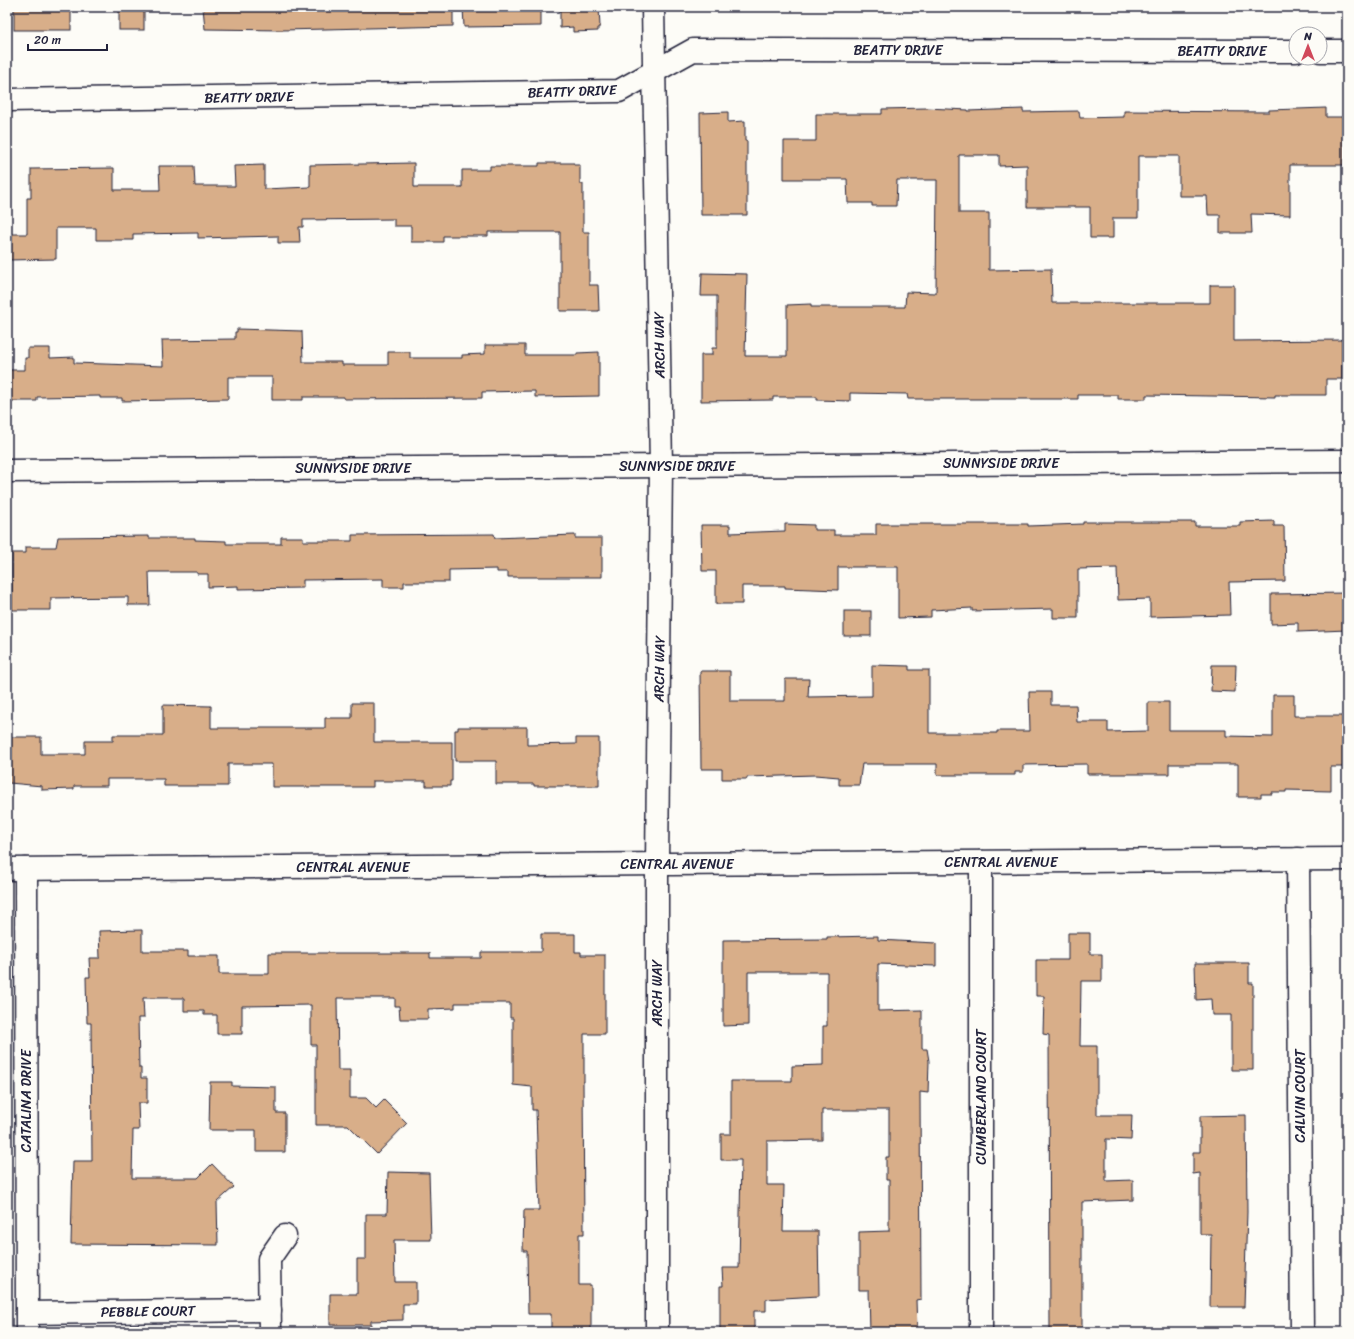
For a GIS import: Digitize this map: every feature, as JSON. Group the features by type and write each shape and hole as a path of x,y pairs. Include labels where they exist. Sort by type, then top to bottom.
{"street":[{"name":"ARCH WAY","path":"653,7 661,466 657,864 657,1332"},
{"name":"BEATTY DRIVE","path":"7,100 618,91 693,50 1288,51"},
{"path":"1328,51 1347,51"},
{"name":"SUNNYSIDE DRIVE","path":"7,471 1347,461"},
{"name":"CALVIN COURT","path":"1298,859 1302,1332"},
{"name":"CENTRAL AVENUE","path":"16,869 1347,859"},
{"name":"CUMBERLAND COURT","path":"981,862 981,1332"},
{"name":"CATALINA DRIVE","path":"16,869 27,1322"},
{"path":"270,1332 269,1259 285,1236"},
{"name":"PEBBLE COURT","path":"27,1322 270,1310"}],"building":[{"path":"14,7 71,7 71,30 14,30"},
{"path":"119,7 144,7 144,30 119,30"},
{"path":"203,7 453,7 453,26 283,30 205,29"},
{"path":"463,7 541,7 541,26 464,27"},
{"path":"560,7 599,7 600,27 598,27 598,31 573,32 573,27 560,28"},
{"path":"927,108 968,111 1023,109 1023,112 1079,111 1080,118 1124,117 1124,111 1269,112 1269,110 1326,108 1326,117 1344,117 1344,165 1290,165 1290,215 1251,214 1252,233 1220,233 1220,215 1208,215 1207,196 1179,196 1179,156 1138,156 1138,218 1113,218 1113,238 1090,238 1090,207 1027,207 1027,165 999,166 999,155 959,155 959,213 989,213 989,270 1051,269 1052,303 1210,303 1210,285 1234,285 1234,341 1342,340 1342,379 1326,379 1326,395 1275,395 1275,397 1146,395 1146,399 1118,399 1118,395 1078,395 1078,399 908,399 907,394 850,393 850,401 817,400 817,397 773,397 773,400 701,401 701,355 712,355 712,348 717,348 717,296 701,296 702,273 747,274 745,356 787,356 787,305 811,304 811,307 905,307 906,292 936,293 937,180 897,180 896,206 872,206 872,203 848,203 847,179 784,179 784,141 816,141 816,114 882,114 882,109"},
{"path":"728,112 728,122 745,121 745,141 747,141 747,215 701,215 700,113"},
{"path":"414,163 414,187 462,187 462,170 490,170 490,166 539,166 539,163 574,163 574,165 580,165 580,184 583,184 583,232 589,232 589,285 598,285 599,311 560,311 560,232 488,232 488,236 443,236 443,242 411,242 411,226 394,226 394,219 303,220 303,227 299,227 300,243 278,243 278,236 198,238 198,233 133,234 133,240 96,240 96,228 56,228 56,259 9,260 9,234 27,234 27,198 31,198 31,169 114,168 114,190 160,190 159,166 194,166 195,186 235,186 234,166 264,165 264,189 310,187 310,165"},
{"path":"237,329 302,331 303,362 342,362 342,365 388,365 388,352 410,352 410,358 462,358 462,355 485,354 485,345 525,345 525,355 577,355 577,353 599,352 599,396 535,397 535,391 482,392 482,398 344,399 344,397 303,397 303,400 272,400 272,377 228,377 228,399 122,401 122,398 100,398 100,396 37,397 37,401 9,401 9,370 25,370 25,358 28,358 28,348 50,348 50,358 74,357 74,363 163,366 162,340 235,339 235,332 237,332"},
{"path":"1274,521 1274,526 1284,526 1285,581 1229,582 1230,615 1150,617 1150,599 1118,600 1117,568 1078,569 1078,618 1053,618 1053,609 972,611 972,608 931,610 931,617 898,618 898,567 838,567 838,590 785,588 785,586 742,586 742,604 716,604 716,571 702,571 701,525 730,525 730,533 785,531 785,524 814,525 814,530 834,530 834,535 876,535 876,524 1028,524 1028,526 1083,524 1083,522 1195,522 1195,526 1240,526 1240,522"},
{"path":"494,534 495,538 575,535 575,538 602,538 602,577 508,577 508,572 497,572 497,569 449,570 449,582 404,582 404,587 383,587 383,579 303,580 303,588 238,589 238,586 208,587 208,574 197,574 197,572 149,572 150,605 128,605 128,597 51,598 51,610 12,610 12,553 26,553 26,547 56,547 58,537 149,536 149,538 195,538 195,540 226,541 226,544 281,544 281,537 303,537 303,541 352,541 352,535"},
{"path":"1347,593 1347,630 1298,632 1298,623 1271,624 1271,594"},
{"path":"844,611 871,611 871,636 844,636"},
{"path":"872,665 909,666 909,670 929,670 929,733 997,733 997,731 1030,731 1029,692 1051,692 1051,705 1076,705 1077,722 1108,722 1108,732 1148,731 1148,702 1169,702 1169,730 1226,730 1226,736 1273,737 1273,695 1294,695 1294,716 1347,716 1347,767 1331,767 1331,791 1286,790 1286,792 1261,794 1261,797 1238,797 1238,764 1169,764 1169,774 1087,774 1087,764 1023,765 1023,772 1015,772 1015,775 937,775 937,764 862,764 859,785 839,785 839,777 815,775 722,779 722,769 701,769 700,671 730,671 730,701 785,701 785,679 809,679 808,697 872,696"},
{"path":"1212,665 1236,665 1235,692 1211,691"},
{"path":"352,703 374,703 374,742 452,742 452,781 450,781 450,786 426,786 426,781 373,781 373,787 272,787 272,764 228,764 228,786 164,786 164,779 107,779 107,786 74,786 74,789 42,790 42,786 9,783 9,737 41,737 41,754 85,754 85,741 113,741 113,735 163,735 163,705 211,706 211,728 325,728 325,718 352,718"},
{"path":"458,727 527,727 527,745 576,744 576,738 599,738 599,786 534,786 534,784 496,784 496,761 455,761 455,730 458,730"},
{"path":"142,930 142,951 188,951 188,956 219,956 219,974 269,974 269,953 430,953 430,958 481,958 481,952 541,952 541,934 575,934 575,952 581,952 581,955 605,955 605,1034 584,1034 584,1234 579,1234 579,1285 591,1285 591,1332 551,1332 551,1314 528,1314 527,1251 523,1251 524,1210 539,1210 536,1110 532,1110 532,1087 513,1085 513,1018 510,1018 510,1003 455,1003 455,1008 428,1009 428,1019 400,1019 399,1006 395,1006 395,998 337,998 338,1070 350,1070 350,1098 366,1098 376,1108 384,1100 407,1123 377,1154 348,1125 316,1125 316,1045 311,1045 311,1005 242,1006 242,1034 217,1034 217,1015 204,1015 204,1011 184,1011 184,998 143,998 144,1018 138,1018 139,1068 141,1068 141,1078 147,1078 147,1103 138,1103 139,1130 133,1130 132,1178 198,1178 212,1164 234,1187 217,1202 218,1245 71,1244 73,1161 92,1161 91,1023 87,1023 86,977 90,977 89,958 100,958 99,931"},
{"path":"1068,933 1090,933 1090,954 1102,954 1102,981 1081,981 1080,1046 1097,1046 1097,1115 1132,1115 1131,1140 1106,1139 1106,1181 1133,1180 1133,1200 1082,1202 1082,1332 1050,1332 1049,1035 1043,1034 1044,996 1036,996 1036,960 1068,960"},
{"path":"878,936 878,940 936,943 936,966 878,964 878,1011 922,1010 922,1049 927,1049 929,1061 928,1093 920,1092 921,1299 916,1300 917,1332 870,1332 869,1290 859,1290 859,1232 889,1231 889,1180 886,1180 886,1157 889,1157 889,1110 822,1110 822,1140 767,1141 767,1185 784,1185 783,1231 818,1231 819,1296 766,1299 766,1311 754,1311 754,1332 720,1332 720,1286 723,1286 722,1268 739,1268 741,1160 721,1160 721,1134 731,1134 731,1081 792,1081 792,1066 823,1065 823,1026 827,1026 827,972 748,972 748,1025 723,1026 723,940 827,939 827,937"},
{"path":"1195,963 1249,963 1249,983 1253,983 1253,1070 1231,1070 1231,1015 1212,1015 1211,999 1196,1000"},
{"path":"210,1082 232,1082 232,1086 276,1087 276,1113 285,1113 285,1152 256,1152 256,1130 209,1130"},
{"path":"1246,1115 1247,1212 1244,1307 1210,1307 1211,1234 1200,1234 1200,1173 1193,1174 1193,1152 1200,1152 1200,1116"},
{"path":"388,1172 429,1173 431,1240 394,1240 395,1282 416,1282 416,1304 403,1304 403,1320 371,1321 371,1325 330,1325 330,1294 357,1294 357,1259 366,1259 366,1214 387,1214"}]}
